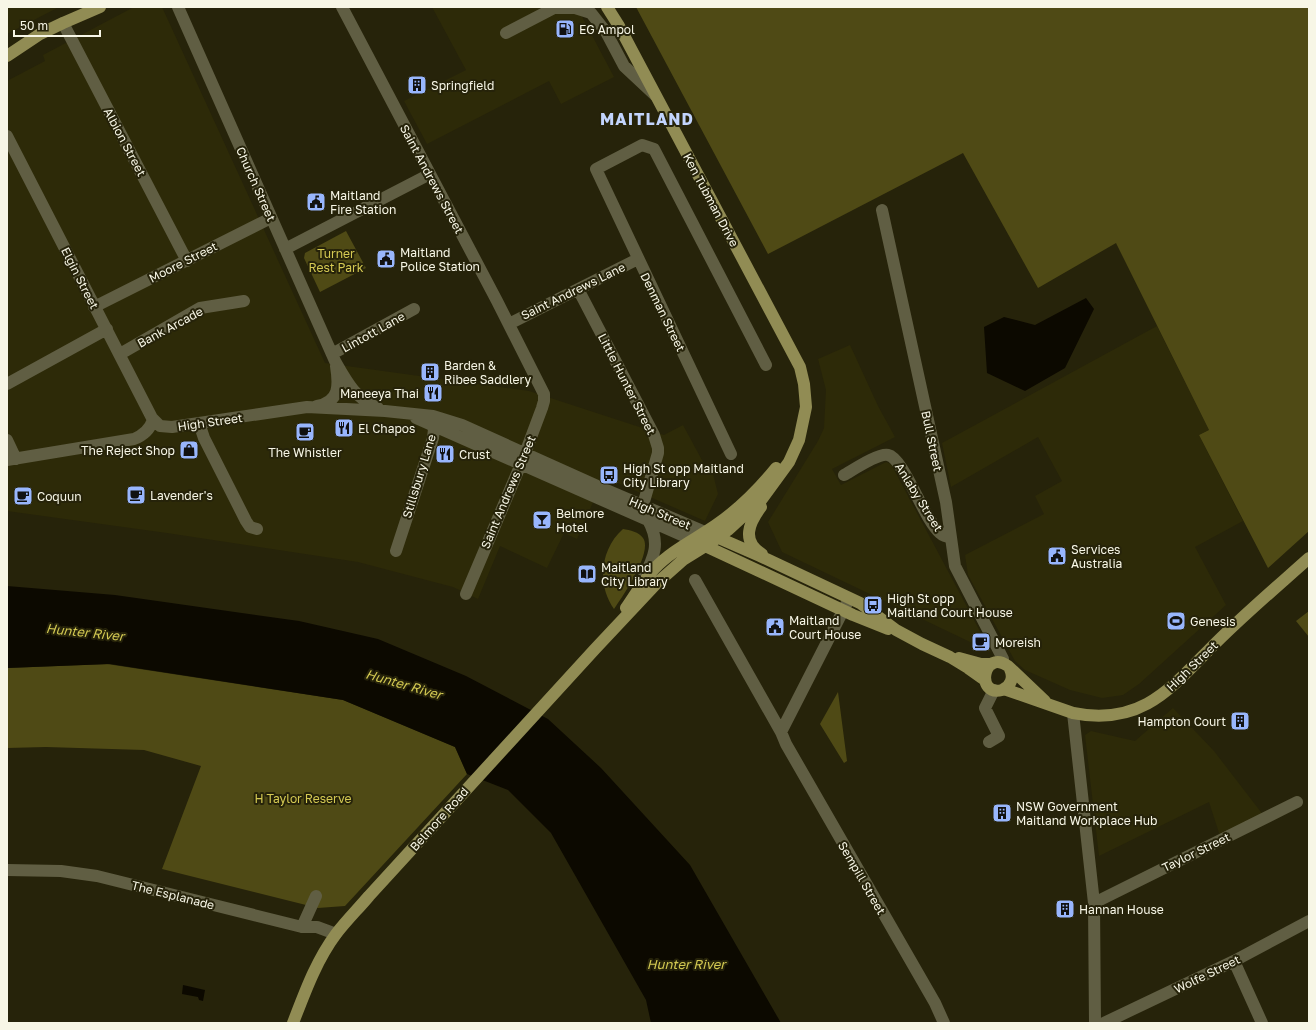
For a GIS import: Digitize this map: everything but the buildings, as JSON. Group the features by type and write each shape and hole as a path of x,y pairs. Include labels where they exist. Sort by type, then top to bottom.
{"main road":[{"path":"7,56 40,34 100,7"},
{"name":"Ken Tubman Drive","path":"607,7 619,26 794,355 804,384 806,407 803,424 799,440 789,462 762,499 742,518 706,546"},
{"name":"Ken Tubman Drive","path":"693,540 739,507 775,469 793,441 806,397"},
{"path":"777,564 752,546 749,539 750,523 778,485 789,462"},
{"name":"High Street","path":"705,532 777,564 868,608 890,625 950,657 985,680"},
{"name":"High Street","path":"693,540 843,610 910,637"},
{"name":"Belmore Road","path":"610,633 638,589 655,569 665,559 693,540"},
{"name":"Belmore Road","path":"293,1023 314,970 336,934 610,633 667,574 683,560 706,546"},
{"name":"High Street","path":"999,689 1073,713 1093,715 1118,714 1134,710 1155,700 1170,689 1225,633 1309,558"},
{"name":"High Street","path":"950,657 981,664 1002,666 1050,706"},
{"path":"1002,666 1012,675 1012,681 1009,686 999,689 987,685 985,680 986,671 1002,666"}],"street":[{"name":"Church Street","path":"178,7 334,357 356,394 368,404 385,410"},
{"name":"Saint Andrews Street","path":"342,7 509,324 544,394 542,408 523,458 466,594"},
{"path":"506,33 556,7 575,8 591,13 606,32 624,66 656,96"},
{"name":"Albion Street","path":"63,23 187,260"},
{"name":"Elgin Street","path":"7,136 153,420"},
{"name":"Denman Street","path":"731,454 596,169 642,145 654,149 766,365"},
{"path":"285,249 430,174"},
{"name":"Bull Street","path":"882,210 946,502 955,566 1003,659 1002,666"},
{"name":"Moore Street","path":"94,306 271,218"},
{"name":"Saint Andrews Lane","path":"509,324 638,259"},
{"name":"Little Hunter Street","path":"578,289 654,435 658,448 656,461 643,505"},
{"name":"Bank Arcade","path":"120,354 200,308 244,301"},
{"name":"Lintott Lane","path":"334,357 414,309"},
{"path":"7,384 107,329"},
{"name":"Church Street","path":"307,407 327,403 338,390 334,357"},
{"name":"High Street","path":"153,420 160,426 166,427 307,407 385,410 433,416 462,425 523,458 602,494 648,520 693,540"},
{"name":"High Street","path":"401,413 523,458"},
{"path":"7,440 11,459 134,439 148,429 153,420"},
{"path":"199,423 204,438 246,521 250,527 257,529"},
{"name":"Stillsbury Lane","path":"396,551 433,438 434,429 431,424"},
{"name":"Anlaby Street","path":"844,475 880,456 888,455 897,461 927,515 939,533 951,537"},
{"name":"High Street","path":"602,494 643,505 705,532"},
{"path":"638,589 649,567 655,550 655,534 648,520"},
{"name":"Sempill Street","path":"695,580 781,732 786,744 935,1003 944,1023"},
{"path":"781,732 849,599"},
{"path":"989,742 999,736 985,708 999,689"},
{"path":"1073,713 1094,902 1095,1023"},
{"name":"Taylor Street","path":"1094,902 1297,802"},
{"name":"The Esplanade","path":"7,870 61,871 97,876 302,927 317,927 336,934"},
{"path":"302,927 316,896"},
{"name":"Wolfe Street","path":"1104,1023 1234,961 1309,921"},
{"path":"1234,961 1262,1023"}],"shaded area":[{"path":"7,7 59,7 7,34"},
{"path":"134,7 162,7 325,363 529,391 664,435 683,425 710,475 713,474 718,494 705,521 604,477 577,539 564,533 547,568 500,546 478,599 453,587 358,562 167,533 7,511 7,81 45,61 43,55"},
{"path":"432,7 577,7 614,77 561,104 549,81 427,144 404,101 466,70"},
{"path":"1157,326 1209,430 1199,435 1243,521 1195,547 1226,605 1139,684 1123,695 1102,698 1070,690 1025,670 1015,661 968,575 965,555 1044,514 1035,496 1062,481 1038,437 951,487 942,443"},
{"path":"850,345 878,406 895,437 832,469 841,485 886,462 891,464 991,652 782,552 768,522 818,441 824,428 826,390 818,359"},
{"path":"1173,708 1214,751 1264,816 1220,836 1209,802 1099,856 1085,735 1091,731 1135,741"}],"green space":[{"path":"636,7 1309,7 1309,531 1268,568 1199,435 1209,430 1116,243 1038,288 963,153 768,254"},
{"name":"Turner Rest Park","path":"346,231 366,268 320,292 304,258 305,253"},
{"path":"623,529 639,534 643,538 645,545 641,563 636,574 614,609 608,599 605,589 603,578 604,567 610,546"},
{"path":"1309,611 1309,637 1296,621"},
{"name":"H Taylor Reserve","path":"107,664 343,700 455,747 467,774 345,906 318,908 162,869 201,766 144,750 46,747 7,748 7,668"},
{"path":"838,692 847,761 844,763 820,724"}],"water":[{"path":"1086,298 1094,309 1065,368 1025,391 987,373 984,327 1004,317 1035,325"},
{"name":"Hunter River","path":"7,586 115,595 299,621 378,639 466,676 548,719 601,768 690,865 781,1023 651,1023 646,1000 551,833 508,790 467,774 455,747 343,700 110,664 7,668"},
{"path":"183,985 205,990 203,1001 199,1000 198,997 182,994"}],"place":[{"name":"EG Ampol","path":"565,29"},
{"name":"Springfield","path":"417,85"},
{"name":"Maitland Fire Station","path":"316,202"},
{"name":"Maitland Police Station","path":"386,259"},
{"name":"Barden & Ribee Saddlery","path":"430,372"},
{"name":"Maneeya Thai","path":"433,393"},
{"name":"El Chapos","path":"344,428"},
{"name":"The Whistler","path":"305,432"},
{"name":"The Reject Shop","path":"189,450"},
{"name":"Crust","path":"445,454"},
{"name":"High St opp Maitland City Library","path":"609,475"},
{"name":"Lavender's","path":"136,495"},
{"name":"Coquun","path":"23,496"},
{"name":"Belmore Hotel","path":"542,520"},
{"name":"Services Australia","path":"1057,556"},
{"name":"Maitland City Library","path":"587,574"},
{"name":"High St opp Maitland Court House","path":"873,605"},
{"name":"Genesis","path":"1176,621"},
{"name":"Maitland Court House","path":"775,627"},
{"name":"Moreish","path":"981,642"},
{"name":"Hampton Court","path":"1240,721"},
{"name":"NSW Government Maitland Workplace Hub","path":"1002,813"},
{"name":"Hannan House","path":"1065,909"}],"district":[{"name":"MAITLAND","path":"647,119"}]}
